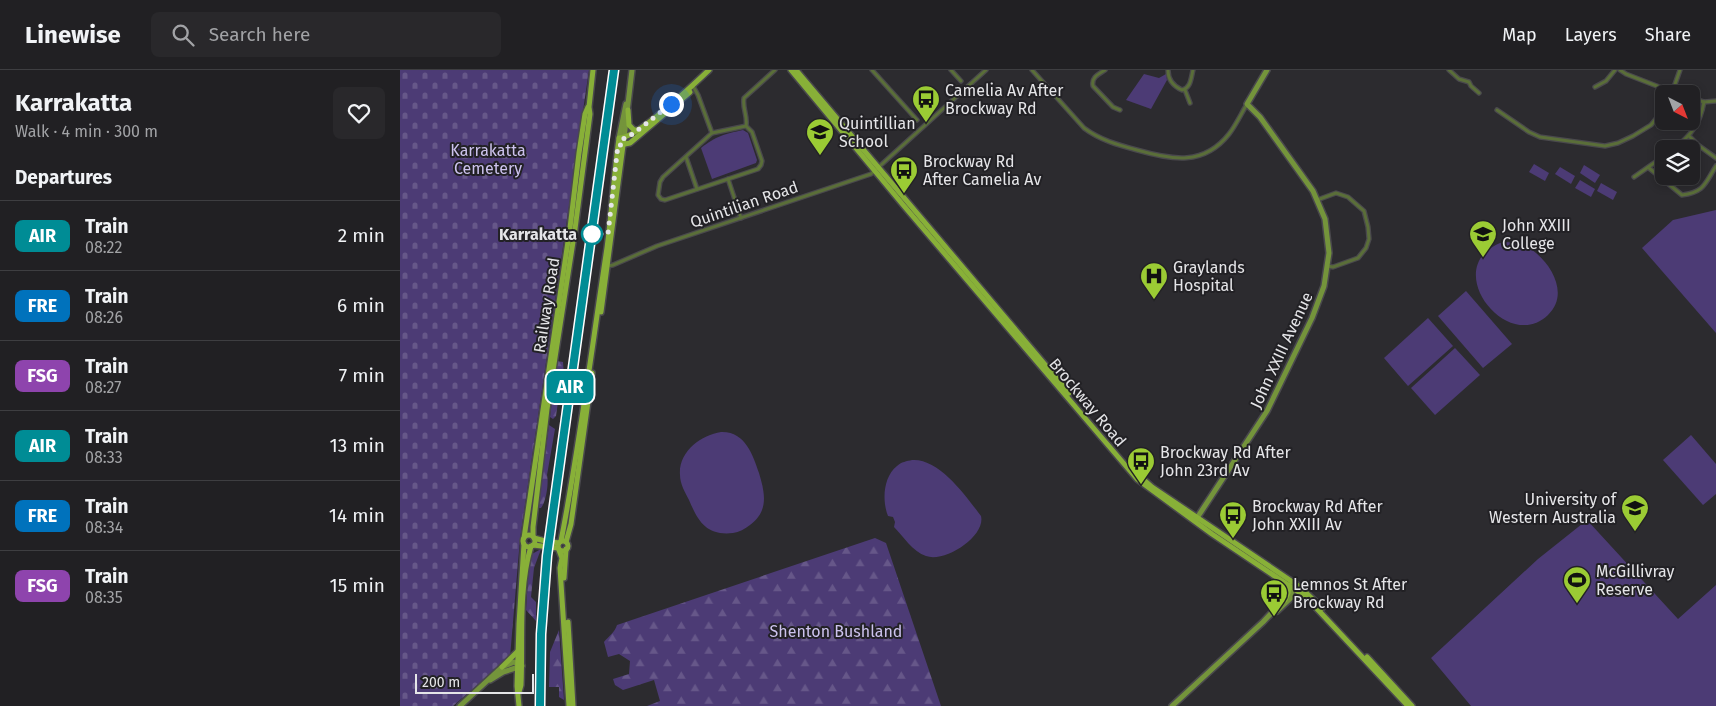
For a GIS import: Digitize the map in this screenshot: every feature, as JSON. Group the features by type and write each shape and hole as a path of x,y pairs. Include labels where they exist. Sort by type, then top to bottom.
{"main road":[{"name":"Railway Road","path":"534,537 533,527 547,409 575,227 590,114 593,70"},
{"path":"620,145 630,143 693,87 709,70"},
{"path":"569,706 560,568 562,558 561,545 578,477 620,145 622,138 638,130 714,70"},
{"name":"Brockway Road","path":"796,71 1135,472 1196,520 1289,585 1297,588 1408,706"},
{"name":"Railway Road","path":"519,706 519,692 522,685 518,651 524,541 571,221 579,153 585,114 589,107"},
{"path":"628,110 629,125 634,130 638,130"},
{"name":"Brockway Road","path":"1196,520 1315,600 1412,706"},
{"path":"561,545 527,546 524,541 528,535 568,547 566,549 564,580 573,706"},
{"path":"532,546 535,541 534,537"},
{"name":"Railway Road","path":"519,666 526,567 532,546"},
{"path":"1285,600 1289,585"},
{"path":"502,667 518,651"}],"street":[{"path":"622,138 628,110 632,70"},
{"path":"746,126 744,98 775,70"},
{"path":"872,70 917,120"},
{"path":"951,70 961,80"},
{"path":"877,169 986,70"},
{"path":"1032,70 1090,132 1114,143 1166,158 1179,159 1195,157 1218,145 1230,132 1267,70"},
{"path":"1105,70 1095,77 1092,82 1093,86 1113,107 1120,110"},
{"path":"1168,70 1168,79 1176,87 1185,90"},
{"path":"1185,90 1190,84 1193,70"},
{"path":"1449,70 1459,79 1469,82 1479,93"},
{"path":"1595,87 1606,82 1615,70"},
{"path":"1620,70 1655,87"},
{"path":"1675,85 1680,70"},
{"path":"693,87 712,133"},
{"path":"1185,90 1190,103"},
{"path":"622,138 624,110 630,91"},
{"path":"1700,101 1716,101"},
{"path":"1684,140 1689,136 1702,114 1704,102"},
{"name":"John XXIII Avenue","path":"1196,520 1267,411 1312,318 1324,286 1328,266 1329,253 1325,219 1312,191 1260,117 1247,104"},
{"path":"1497,110 1529,132 1540,137 1604,146 1633,136 1655,120"},
{"path":"746,126 752,132 762,161 758,169 665,200 661,199 658,194 663,177 712,133 746,126"},
{"path":"1689,136 1716,158"},
{"path":"686,157 697,189"},
{"path":"1634,177 1655,163"},
{"path":"1649,168 1682,195 1693,194 1701,190 1716,166"},
{"name":"Quintilian Road","path":"606,264 617,263 657,246 871,174 877,169"},
{"path":"728,179 741,218"},
{"path":"1317,201 1336,193 1348,197 1364,210 1368,227 1369,239 1366,248 1358,258 1333,267 1328,266"},
{"path":"1264,622 1297,588"},
{"path":"1172,706 1288,601 1297,588"},
{"path":"460,706 502,667 512,662 519,666"},
{"path":"490,680 503,672 519,666"}],"green space":[{"name":"Karrakatta Cemetery","path":"400,70 589,70 520,539 510,657 453,706 400,706"},
{"path":"1144,74 1159,78 1166,74 1167,80 1151,109 1126,100"},
{"path":"743,130 748,133 757,160 756,163 712,179 701,148 721,136"},
{"path":"1534,164 1549,173 1545,181 1529,172"},
{"path":"1584,165 1600,175 1595,183 1580,173"},
{"path":"1560,167 1575,176 1571,184 1555,174"},
{"path":"1580,180 1595,189 1591,197 1575,188"},
{"path":"1601,183 1617,192 1613,200 1597,191"},
{"path":"1716,210 1716,333 1642,248 1673,220"},
{"path":"1503,242 1520,244 1532,250 1543,259 1556,282 1558,291 1554,307 1548,315 1532,324 1514,324 1498,316 1485,302 1477,286 1476,269 1484,253"},
{"path":"1466,291 1512,344 1483,368 1438,316"},
{"path":"1428,318 1453,346 1408,386 1384,358"},
{"path":"1455,348 1480,375 1435,415 1411,388"},
{"path":"557,361 563,362 564,377 561,381 556,416 553,419 550,417"},
{"path":"549,425 555,429 547,475 546,497 541,508 538,508"},
{"path":"721,432 736,435 747,445 757,466 764,495 763,508 756,520 744,529 733,533 716,532 704,526 692,508 680,478 680,467 683,459 692,446 706,437"},
{"path":"1691,435 1716,464 1716,494 1703,505 1663,460"},
{"path":"912,460 932,465 942,472 960,489 981,516 981,524 971,539 953,552 943,556 926,556 917,551 894,527 893,517 888,516 886,510 885,490 889,476 899,465"},
{"name":"McGillivray Reserve","path":"1587,520 1678,619 1716,585 1716,706 1471,706 1431,658 1538,559"},
{"name":"Shenton Bushland","path":"875,538 886,543 941,706 647,706 660,701 654,680 623,690 615,685 613,679 629,674 630,661 619,654 608,657 604,642 617,625"},
{"path":"541,549 534,568 531,597 536,602 536,621 526,610 529,564 532,554"},
{"path":"559,630 564,700 559,697 559,687 549,687 550,652"}],"railway":[{"path":"540,706 541,634 547,556 614,70"}],"train":[{"name":"AIR","path":"540,706 541,634 547,556 614,70"}],"place":[{"name":"Camelia Av After Brockway Rd","path":"926,123"},
{"name":"Quintillian School","path":"820,156"},
{"name":"Brockway Rd After Camelia Av","path":"904,194"},
{"name":"Karrakatta","path":"592,234"},
{"name":"John XXIII College","path":"1483,258"},
{"name":"Graylands Hospital","path":"1154,300"},
{"name":"Brockway Rd After John 23rd Av","path":"1141,485"},
{"name":"University of Western Australia","path":"1635,532"},
{"name":"Brockway Rd After John XXIII Av","path":"1233,539"},
{"name":"McGillivray Reserve","path":"1577,604"},
{"name":"Lemnos St After Brockway Rd","path":"1274,617"}],"route":[{"path":"592,234 608,234 618,145 623,145 624,138 633,134 671,104"}]}
